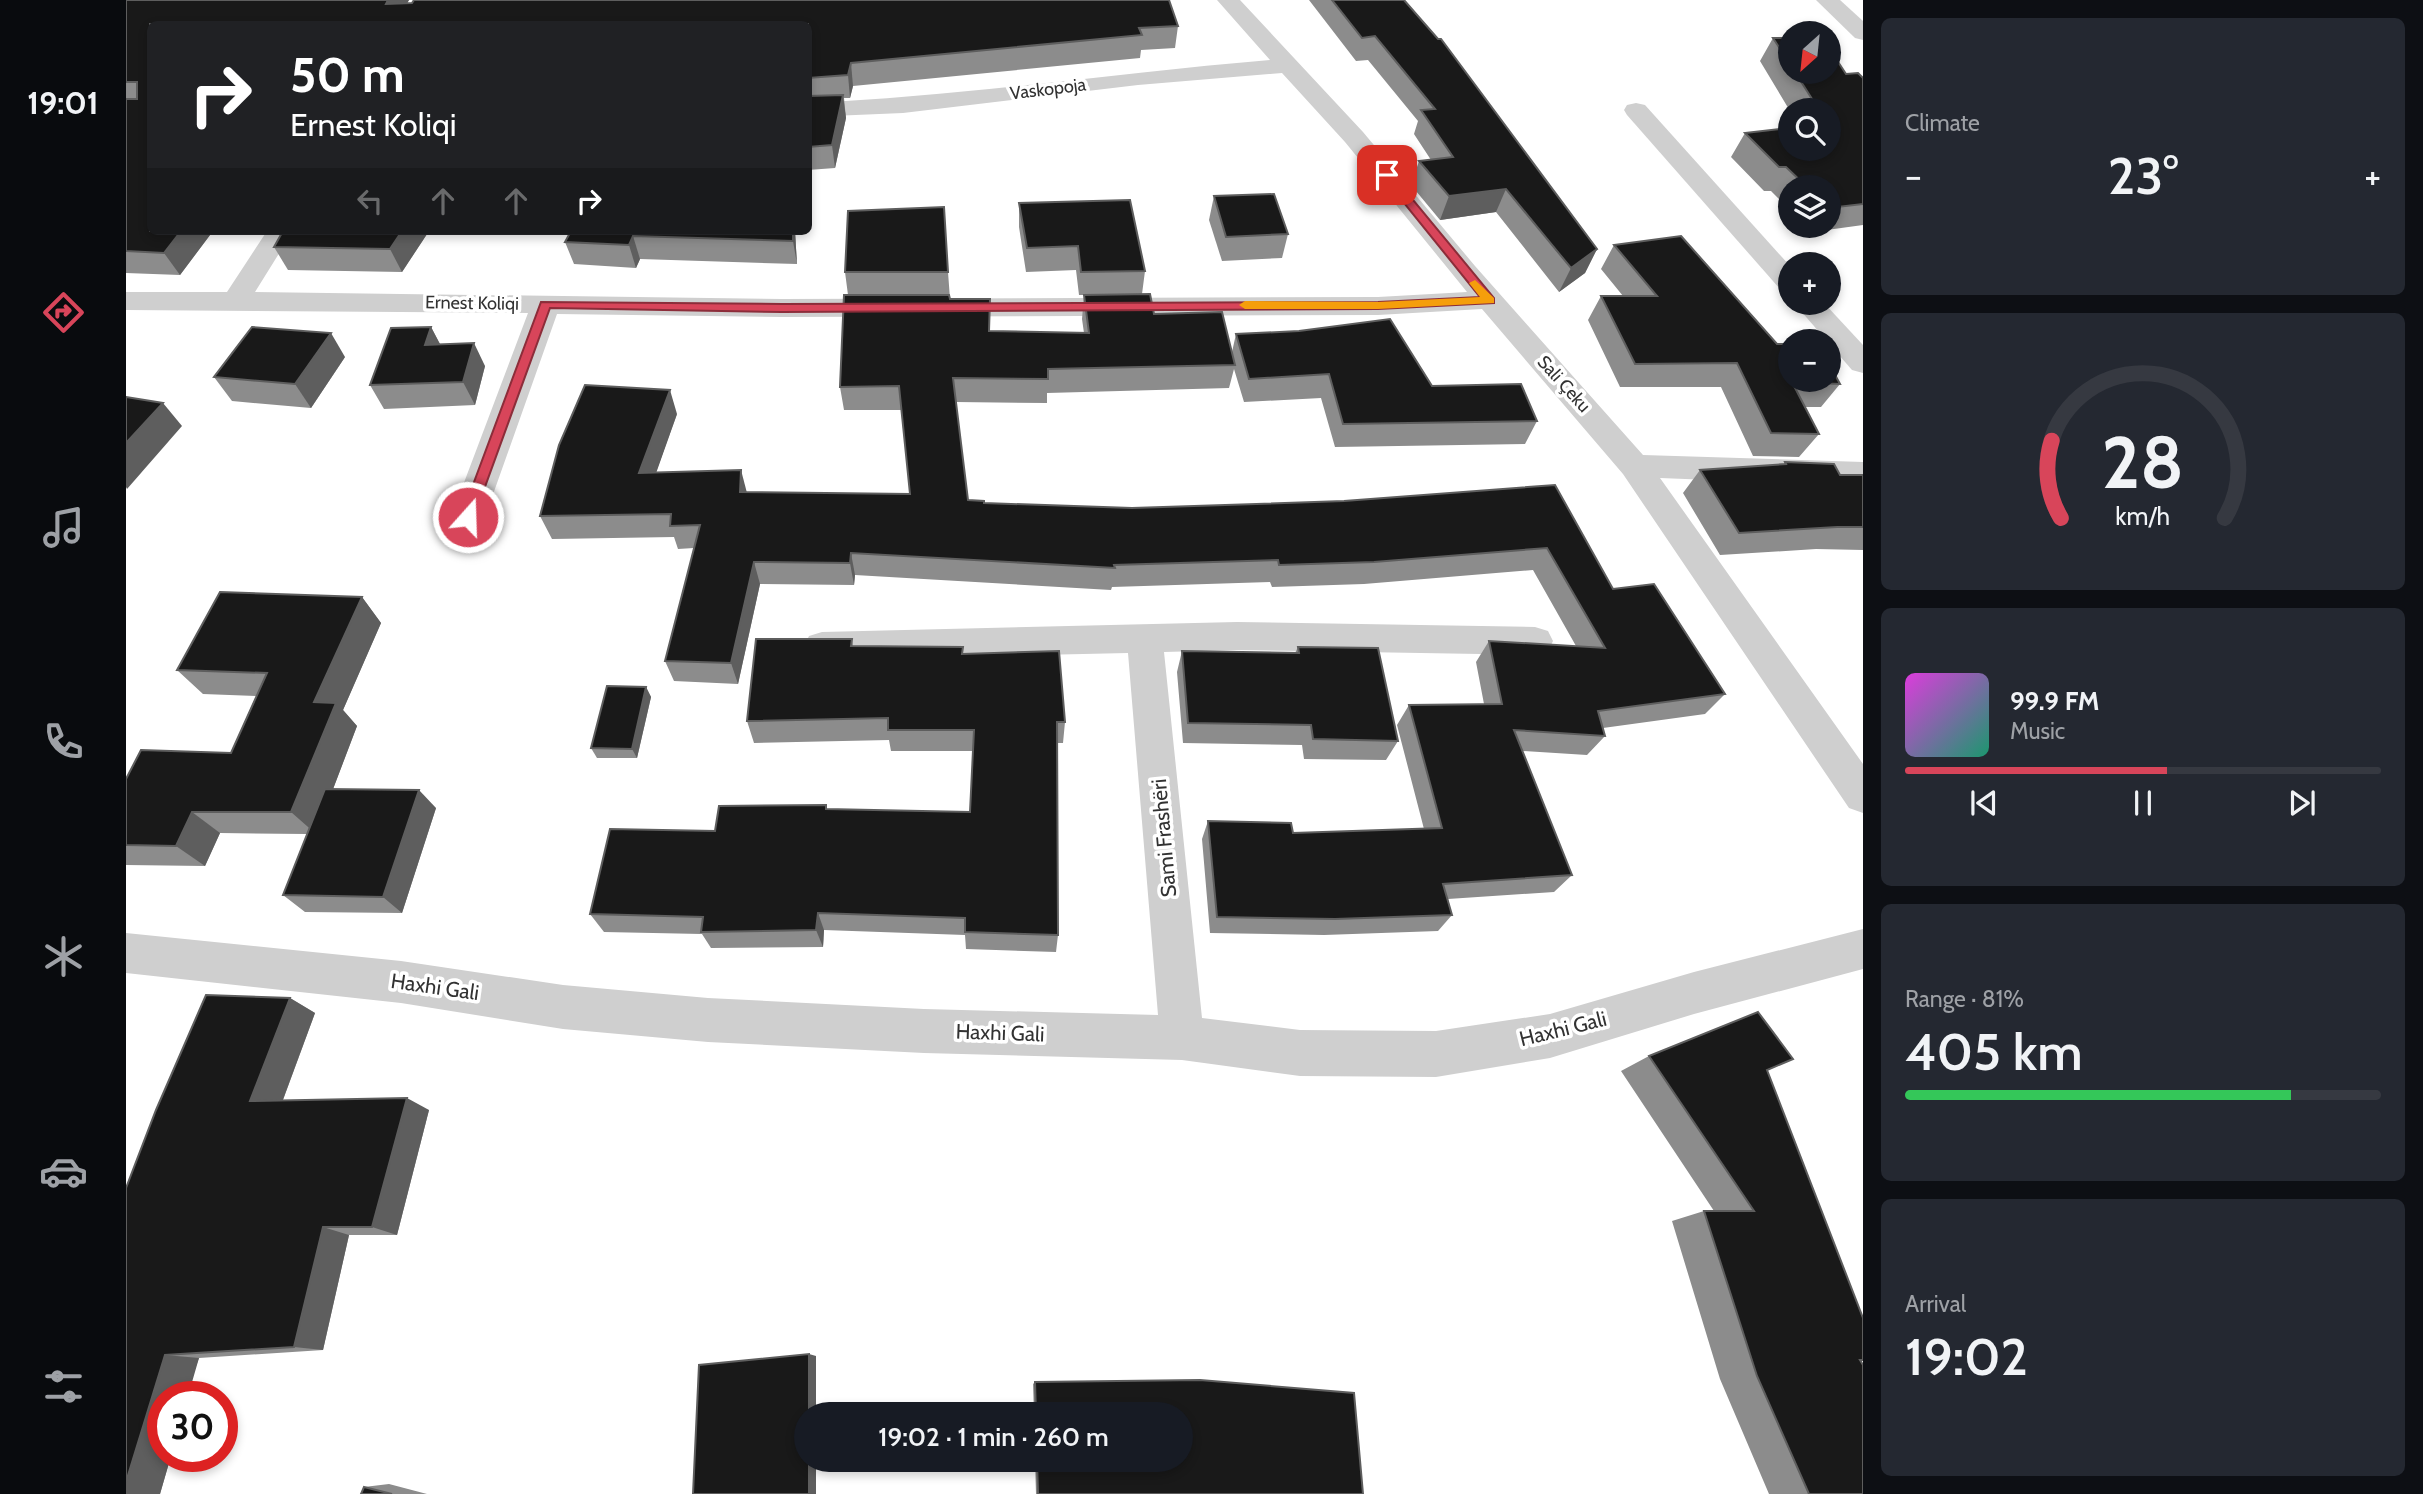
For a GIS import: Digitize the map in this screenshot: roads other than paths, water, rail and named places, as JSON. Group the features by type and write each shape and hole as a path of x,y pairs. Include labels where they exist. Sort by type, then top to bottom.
{"street":[{"name":"Sali Çeku","path":"1228,0 1354,136 1489,300 1634,466 1863,796"},
{"path":"1827,0 1863,33"},
{"name":"Vaskopoja","path":"812,110 903,106 1138,78 1288,65"},
{"path":"1636,110 1778,270"},
{"path":"235,301 277,235"},
{"name":"Ernest Koliqi","path":"126,301 782,308 1378,306 1489,300"},
{"path":"468,517 546,304"},
{"path":"1819,315 1863,363"},
{"path":"1634,466 1863,474"},
{"path":"822,646 1237,636 1535,641"},
{"name":"Sami Frashëri","path":"1145,639 1182,1038"},
{"name":"Haxhi Gali","path":"126,953 401,982 563,1007 708,1020 924,1031 1182,1038 1300,1053 1436,1054 1550,1036 1694,993 1863,948"}]}
